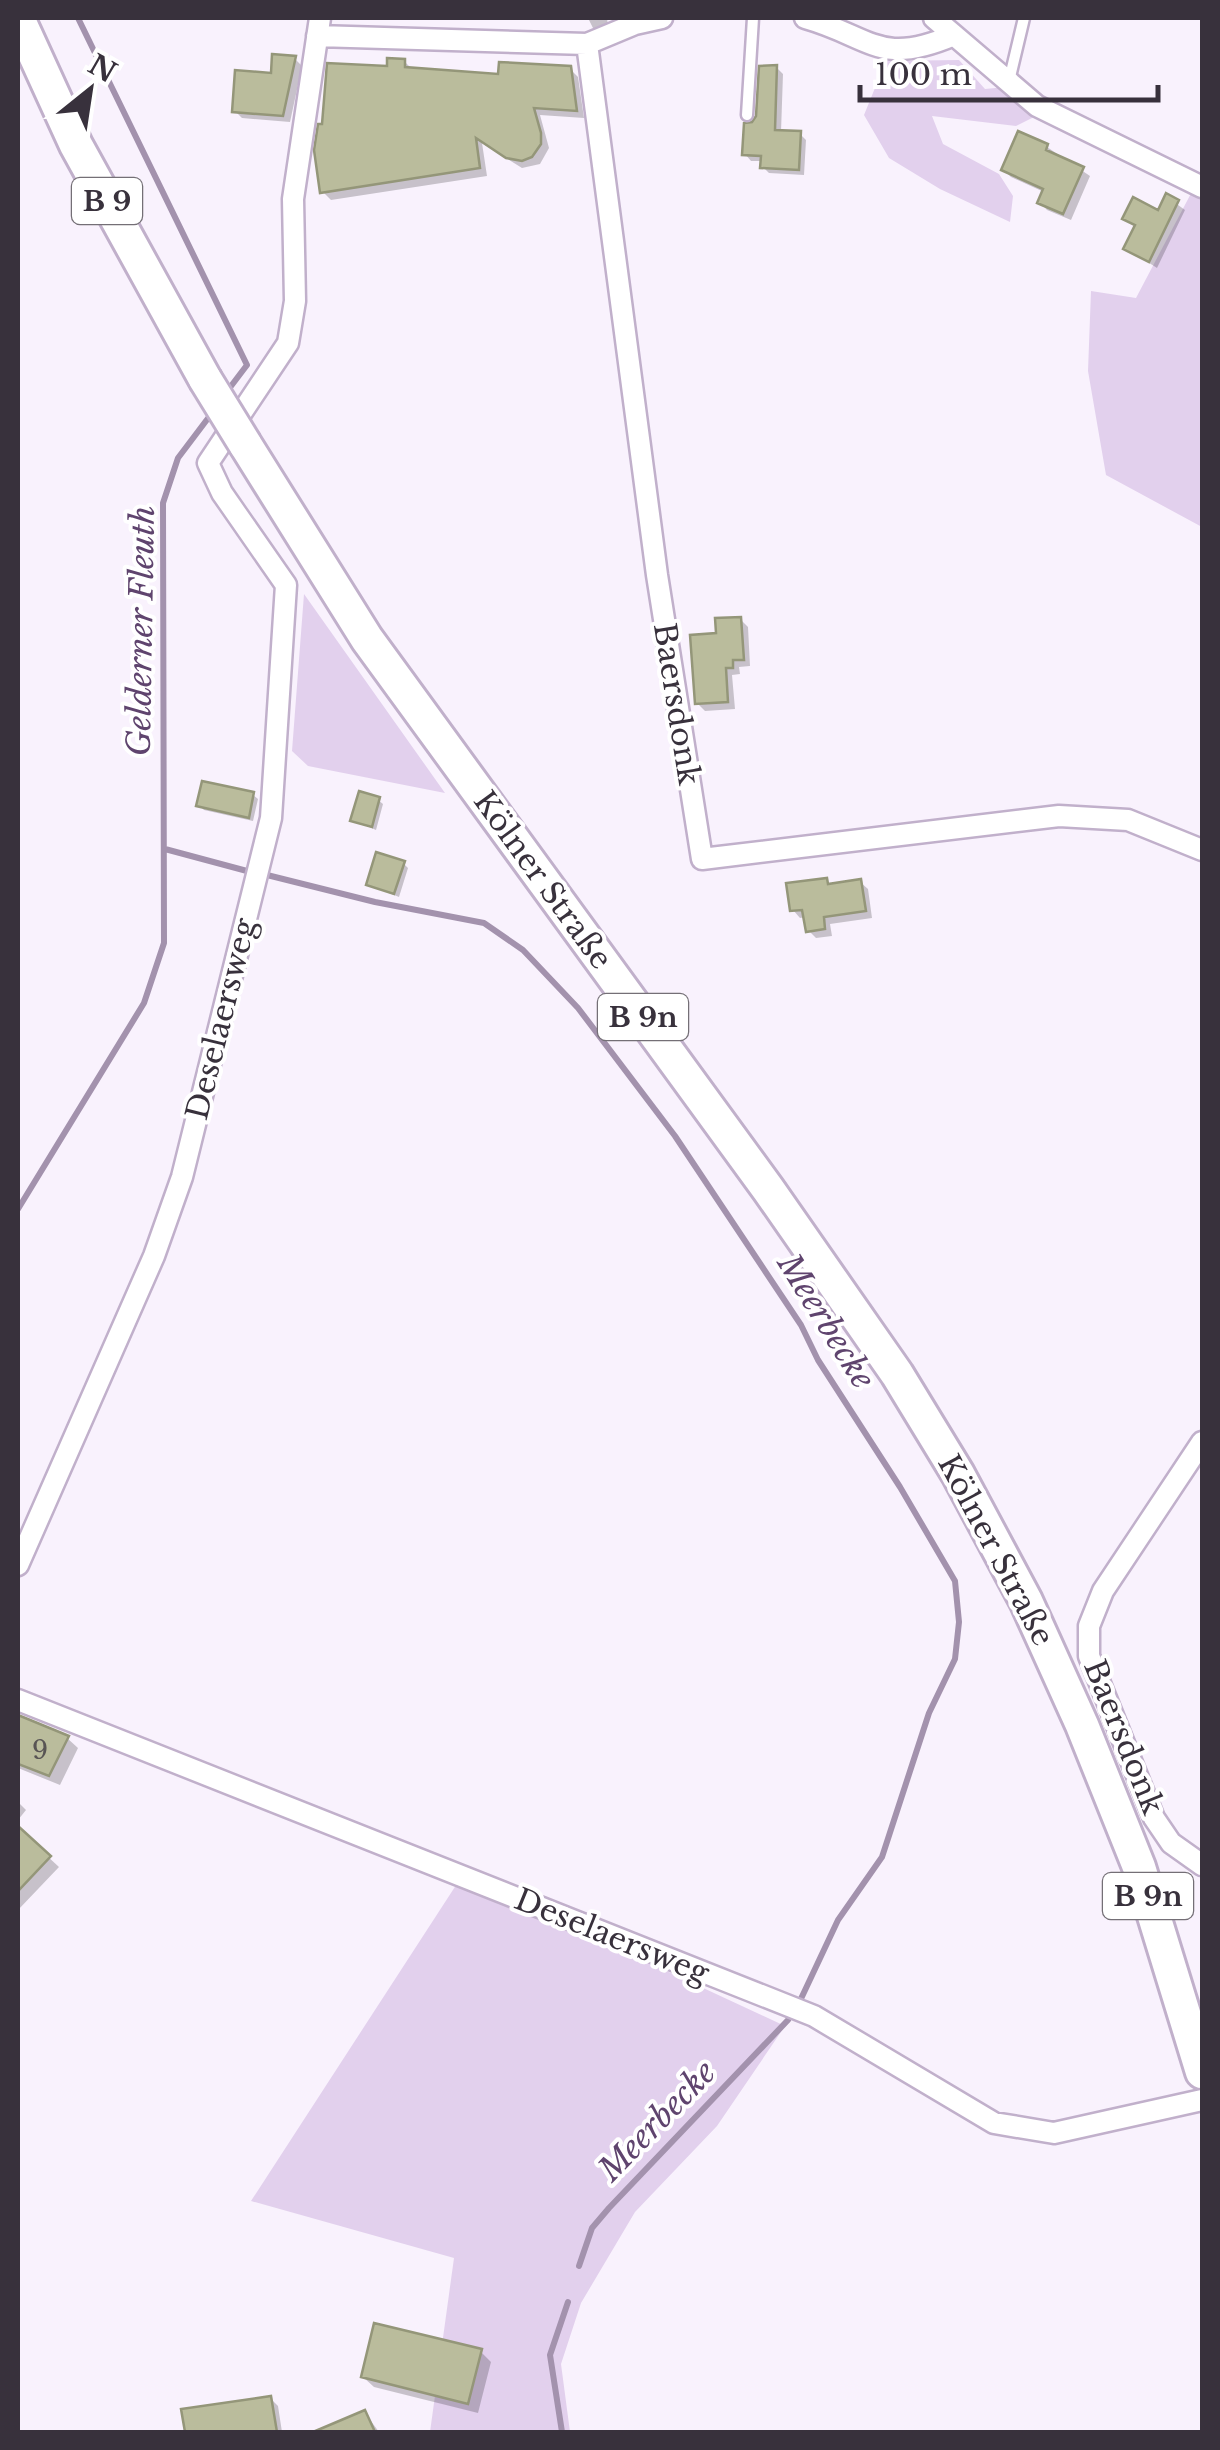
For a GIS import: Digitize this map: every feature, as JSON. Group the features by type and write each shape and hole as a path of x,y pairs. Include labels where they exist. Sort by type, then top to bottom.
{"main road":[{"name":"Kölner Straße","path":"18,18 76,144 205,380 367,639 768,1189 897,1374 958,1474 1026,1600 1089,1743 1139,1868 1202,2072"}],"street":[{"path":"318,27 588,44 635,24 662,18"},
{"path":"805,18 889,52 910,50 954,35"},
{"path":"934,18 1037,106 1202,187"},
{"name":"Deselaersweg","path":"18,1566 154,1256 182,1177 271,818 286,585 222,493 208,463 288,344 296,301 294,200 318,27"},
{"name":"Baersdonk","path":"588,44 658,575 702,859 1059,816 1128,820 1202,850"},
{"name":"Baersdonk","path":"1202,1442 1102,1592 1089,1626 1088,1656 1154,1818 1171,1843 1202,1865"},
{"name":"Deselaersweg","path":"18,1700 814,2016 994,2122 1054,2132 1202,2100"}],"lane":[{"path":"746,115 753,18"},
{"path":"1008,82 1024,18"}],"shaded area":[{"path":"959,60 985,89 1006,87 1038,115 1016,126 932,116 943,144 999,174 1013,196 1010,222 940,189 889,158 864,115 886,61"},
{"path":"1197,182 1202,185 1202,527 1106,475 1088,371 1091,291 1136,298"},
{"path":"304,594 445,793 308,766 292,751"},
{"path":"462,1876 785,2026 717,2126 635,2212 581,2303 561,2364 570,2432 430,2432 454,2258 251,2201"}],"building":[{"path":"272,54 296,56 283,116 232,112 235,70 271,73"},
{"path":"387,58 405,59 405,67 498,74 499,62 571,66 577,111 534,108 541,144 532,157 522,161 506,158 476,138 480,168 320,193 314,150 318,124 322,124 327,63 387,66"},
{"path":"777,65 775,130 801,131 799,170 760,168 761,156 742,155 744,123 752,122 756,116 759,66"},
{"path":"1018,131 1048,144 1046,150 1084,167 1063,214 1037,203 1043,189 1001,170"},
{"path":"1166,193 1179,200 1149,262 1123,249 1135,225 1122,219 1133,197 1158,210"},
{"path":"741,617 744,660 733,660 733,668 726,668 728,702 695,704 690,635 716,633 715,618"},
{"path":"202,781 254,792 249,818 196,806"},
{"path":"359,791 380,797 372,827 350,821"},
{"path":"376,852 405,861 394,894 366,885"},
{"path":"827,878 828,884 861,879 866,911 824,917 825,929 806,932 802,910 790,911 786,883"},
{"path":"18,1715 69,1736 49,1776 18,1764"},
{"path":"18,1826 51,1856 18,1891"},
{"path":"374,2323 482,2349 468,2404 361,2377"},
{"path":"271,2396 277,2432 185,2432 181,2409"},
{"path":"365,2410 375,2432 313,2432"}],"waterway":[{"name":"Gelderner Fleuth","path":"78,18 247,365 225,394"},
{"name":"Gelderner Fleuth","path":"18,1209 144,1003 164,943 163,503 178,458 212,413"},
{"name":"Meerbecke","path":"165,849 247,871"},
{"name":"Meerbecke","path":"267,875 375,902 484,923 523,950 578,1008 675,1136 801,1325 818,1360 955,1581 959,1622 955,1659 929,1713 882,1857 838,1920 799,2003"},
{"name":"Meerbecke","path":"579,2266 592,2228 788,2020"},
{"name":"Meerbecke","path":"562,2432 550,2355 568,2302"}]}
